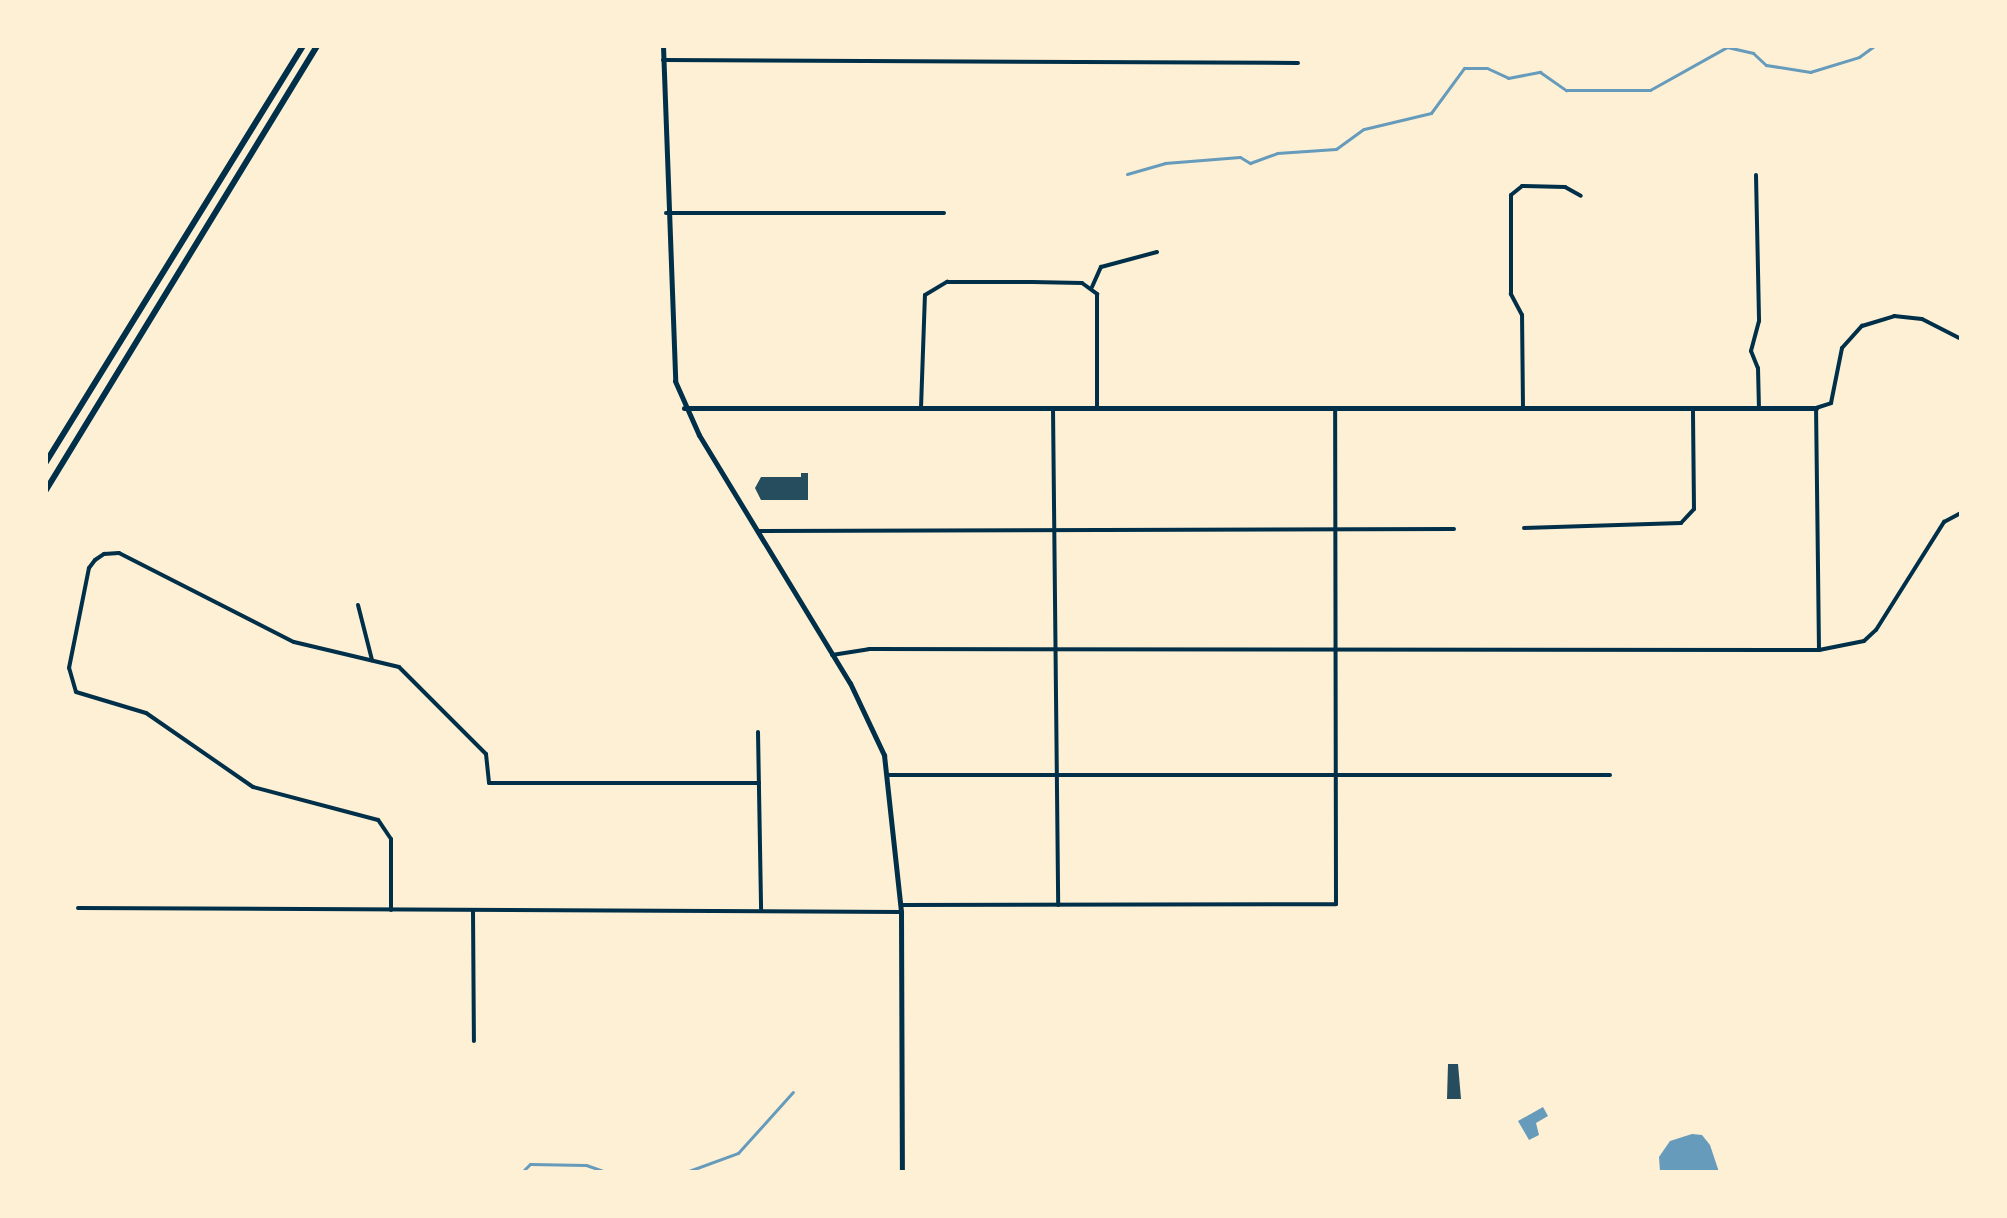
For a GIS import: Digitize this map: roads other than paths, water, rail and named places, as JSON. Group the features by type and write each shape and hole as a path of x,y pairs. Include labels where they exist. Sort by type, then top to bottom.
{"highway":[{"path":"46,462 303,46"},
{"path":"46,490 317,46"}],"main road":[{"path":"663,46 672,364 684,408 874,727 888,775 901,908 902,1172"},
{"path":"684,408 1816,408"}],"street":[{"path":"663,60 1298,63"},
{"path":"1756,175 1759,321 1751,351 1758,368 1759,408"},
{"path":"1523,408 1522,315 1511,294 1511,195 1522,186 1565,187 1581,196"},
{"path":"666,213 944,213"},
{"path":"1092,287 1101,267 1157,252"},
{"path":"921,408 923,304 933,287 1032,282 1092,287 1097,294 1097,408"},
{"path":"1819,650 1816,408 1831,403 1842,348 1862,326 1891,316 1911,317 1961,339"},
{"path":"1053,408 1058,905"},
{"path":"78,908 761,911 1336,904 1335,408"},
{"path":"1524,528 1681,523 1694,509 1693,408"},
{"path":"832,655 869,649 1819,650 1864,641 1876,630 1944,522 1961,513"},
{"path":"759,531 1454,529"},
{"path":"391,910 391,839 378,820 253,787 146,713 86,697 69,682 89,568 104,554 119,553 294,642 399,667 486,754 489,783 759,783"},
{"path":"358,605 372,660"},
{"path":"758,732 761,911"},
{"path":"888,775 1610,775"},
{"path":"473,910 474,1041"}],"water":[{"path":"1543,1107 1548,1116 1536,1123 1539,1135 1529,1140 1518,1121"},
{"path":"1692,1134 1702,1135 1710,1145 1719,1172 1660,1172 1659,1157 1670,1141"}],"waterway":[{"path":"1127,174 1165,163 1240,157 1250,163 1277,153 1336,149 1364,129 1431,113 1464,68 1487,68 1508,78 1540,72 1566,90 1650,90 1727,47 1753,53 1766,65 1810,72 1859,57 1874,46"},
{"path":"686,1172 738,1153 793,1092"},
{"path":"522,1172 530,1164 586,1165 606,1172"}]}
